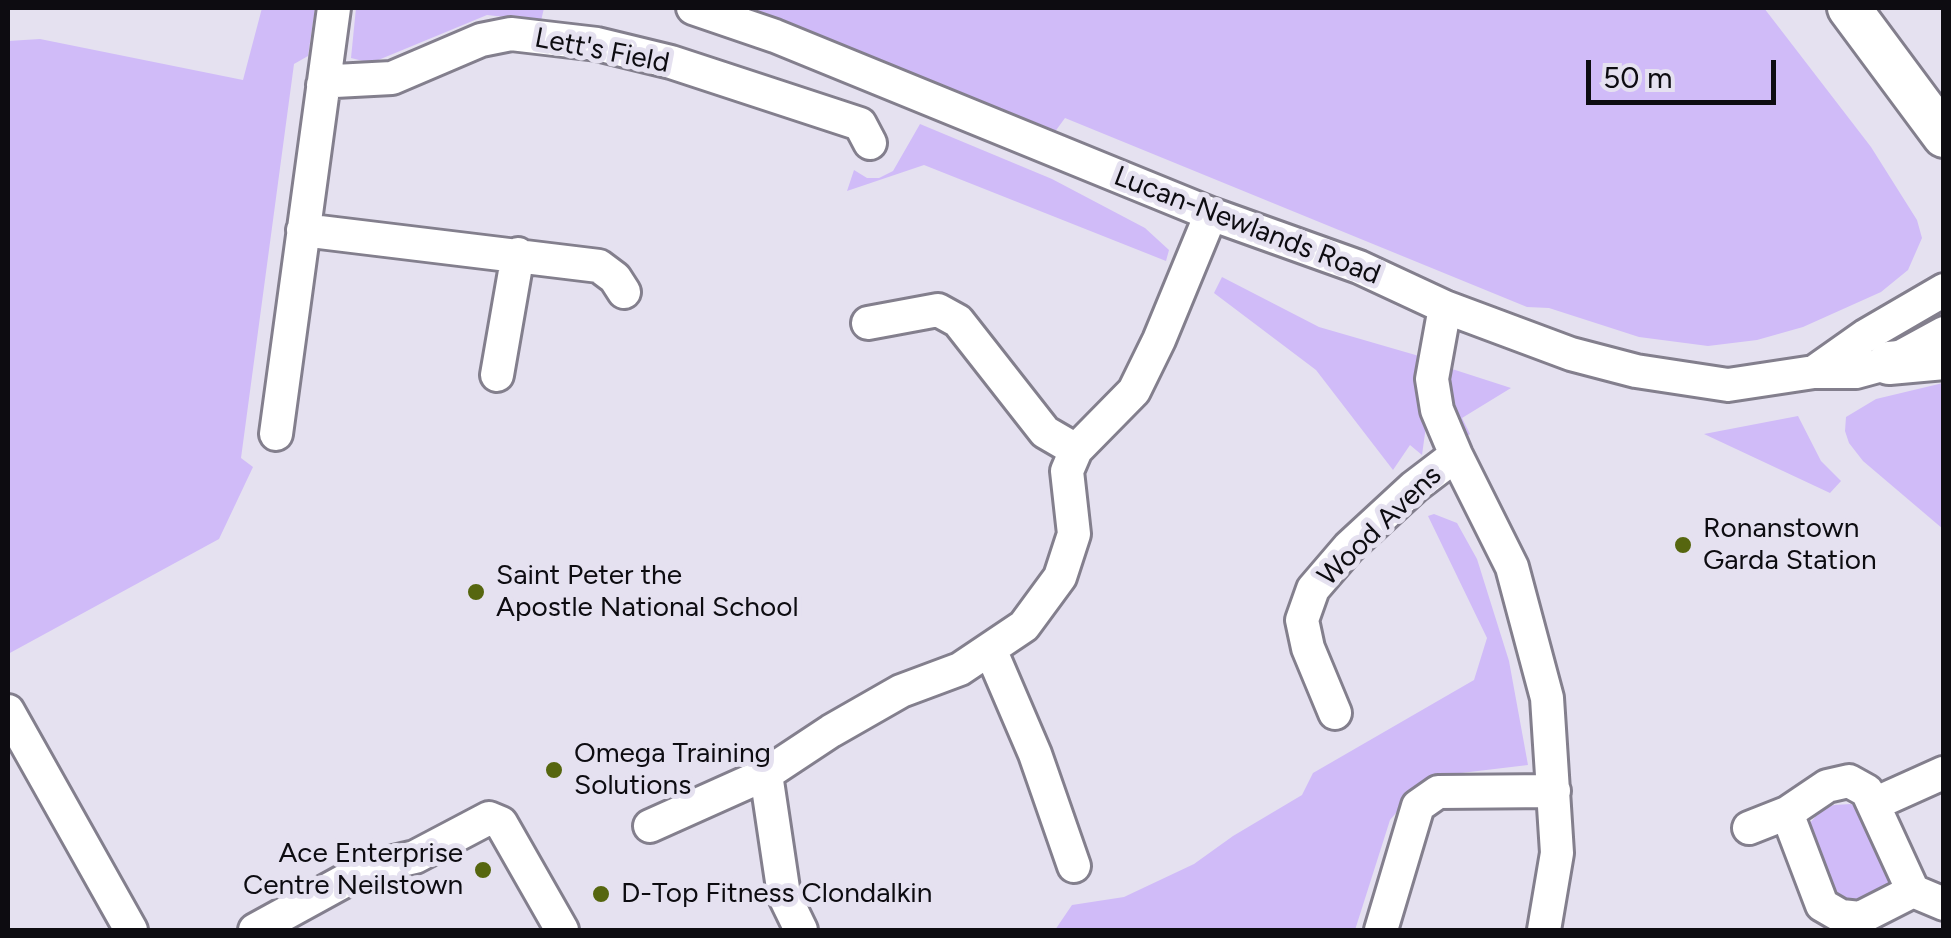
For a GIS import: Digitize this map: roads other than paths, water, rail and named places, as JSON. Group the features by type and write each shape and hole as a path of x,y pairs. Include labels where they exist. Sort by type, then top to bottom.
{"main road":[{"path":"1860,22 1944,101"},
{"path":"1860,22 1944,136"},
{"path":"1889,364 1944,358"}],"street":[{"path":"276,434 334,8"},
{"name":"Lucan-Newlands Road","path":"693,8 774,36 1212,214 1359,267 1445,307 1572,354 1636,371 1728,384 1814,372 1856,372 1889,364 1944,333"},
{"name":"Lett's Field","path":"323,85 392,78 481,40 511,34 597,44 670,62 860,124 870,143"},
{"path":"650,826 766,774 900,691 960,669 1024,626 1060,577 1074,534 1067,472 1076,450 1134,390 1212,214"},
{"path":"303,230 599,266 615,278 624,292"},
{"path":"497,375 518,254"},
{"name":"Lucan-Newlands Road","path":"1814,372 1944,290"},
{"path":"1445,307 1432,379 1438,410 1512,567 1547,698 1558,853 1544,930"},
{"path":"868,323 938,310 958,321 1044,432 1076,450"},
{"name":"Wood Avens","path":"1335,713 1308,648 1302,620 1313,589 1349,547 1414,486 1456,455"},
{"path":"990,649 1035,754 1074,866"},
{"path":"8,711 131,930"},
{"path":"766,774 784,895 801,930"},
{"path":"1874,804 1943,774"},
{"path":"1749,828 1787,812 1827,786 1850,781 1866,792 1874,804 1928,898 1835,924 1822,905 1787,812"},
{"path":"1381,930 1418,806 1438,792 1554,791"},
{"path":"256,930 368,868 415,857 489,818 501,823 562,930"}],"place":[{"name":"Ronanstown Garda Station","path":"1683,545"},
{"name":"Saint Peter the Apostle National School","path":"476,592"},
{"name":"Omega Training Solutions","path":"554,770"},
{"name":"Ace Enterprise Centre Neilstown","path":"483,870"},
{"name":"D-Top Fitness Clondalkin","path":"601,894"}]}
